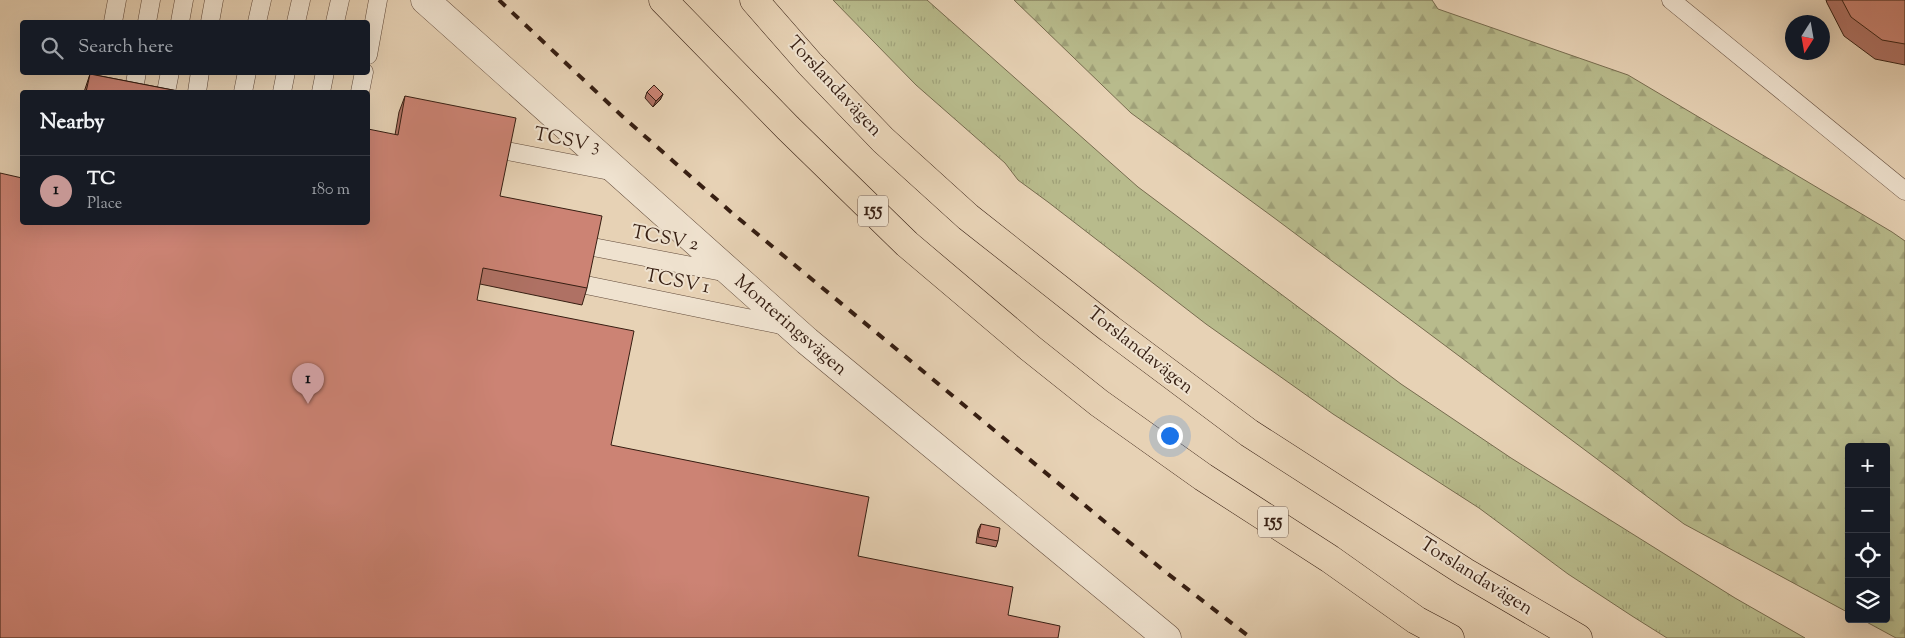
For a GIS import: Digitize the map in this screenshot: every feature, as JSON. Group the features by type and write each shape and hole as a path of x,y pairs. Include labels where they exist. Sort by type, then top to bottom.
{"main road":[{"name":"155","path":"664,0 788,128 907,244 1030,348 1099,403 1203,477 1330,559 1416,620 1450,638"},
{"name":"Torslandavägen","path":"754,0 810,64 883,140 968,216 1110,329 1249,433 1465,572 1578,638"}],"street":[{"name":"Monteringsvägen","path":"425,0 790,326 1168,638"}],"lane":[{"path":"113,20 117,0"},
{"path":"147,20 151,0"},
{"path":"180,20 184,0"},
{"path":"210,20 214,0"},
{"path":"257,20 262,0"},
{"path":"296,20 301,0"},
{"path":"335,20 340,0"},
{"path":"370,44 378,0"},
{"path":"1671,0 1905,191"},
{"path":"166,90 169,75"},
{"path":"196,90 199,75"},
{"path":"243,90 246,75"},
{"path":"282,90 285,75"},
{"path":"321,90 324,75"},
{"path":"360,90 363,75"},
{"name":"TCSV 3","path":"507,151 618,172"},
{"name":"TCSV 2","path":"594,247 730,273"},
{"name":"TCSV 1","path":"586,285 790,326"}],"green space":[{"path":"833,0 927,0 1138,187 1401,384 1511,458 1735,598 1805,638 1667,638 1568,574 1479,508 1333,414 1206,324 1018,180 1005,163 916,85"},
{"path":"1014,0 1432,0 1438,9 1628,75 1892,232 1905,241 1905,638 1896,638 1868,623 1890,623 1890,443 1845,443 1845,611 1684,524 1131,113"}],"building":[{"path":"1842,0 1905,0 1905,44 1882,40 1851,17"},
{"path":"90,75 95,75 173,90 86,90"},
{"path":"654,85 663,94 656,101 647,92"},
{"path":"405,96 516,118 500,196 602,216 587,288 483,268 477,300 634,331 611,445 869,497 858,556 1013,587 1008,615 1060,626 1058,638 0,638 0,173 20,178 20,225 370,225 370,129 398,135"},
{"path":"981,524 1000,528 998,541 978,537"}],"railway":[{"path":"499,0 622,116 732,213 1163,570 1251,638"}],"place":[{"name":"TC","path":"308,404"}]}
